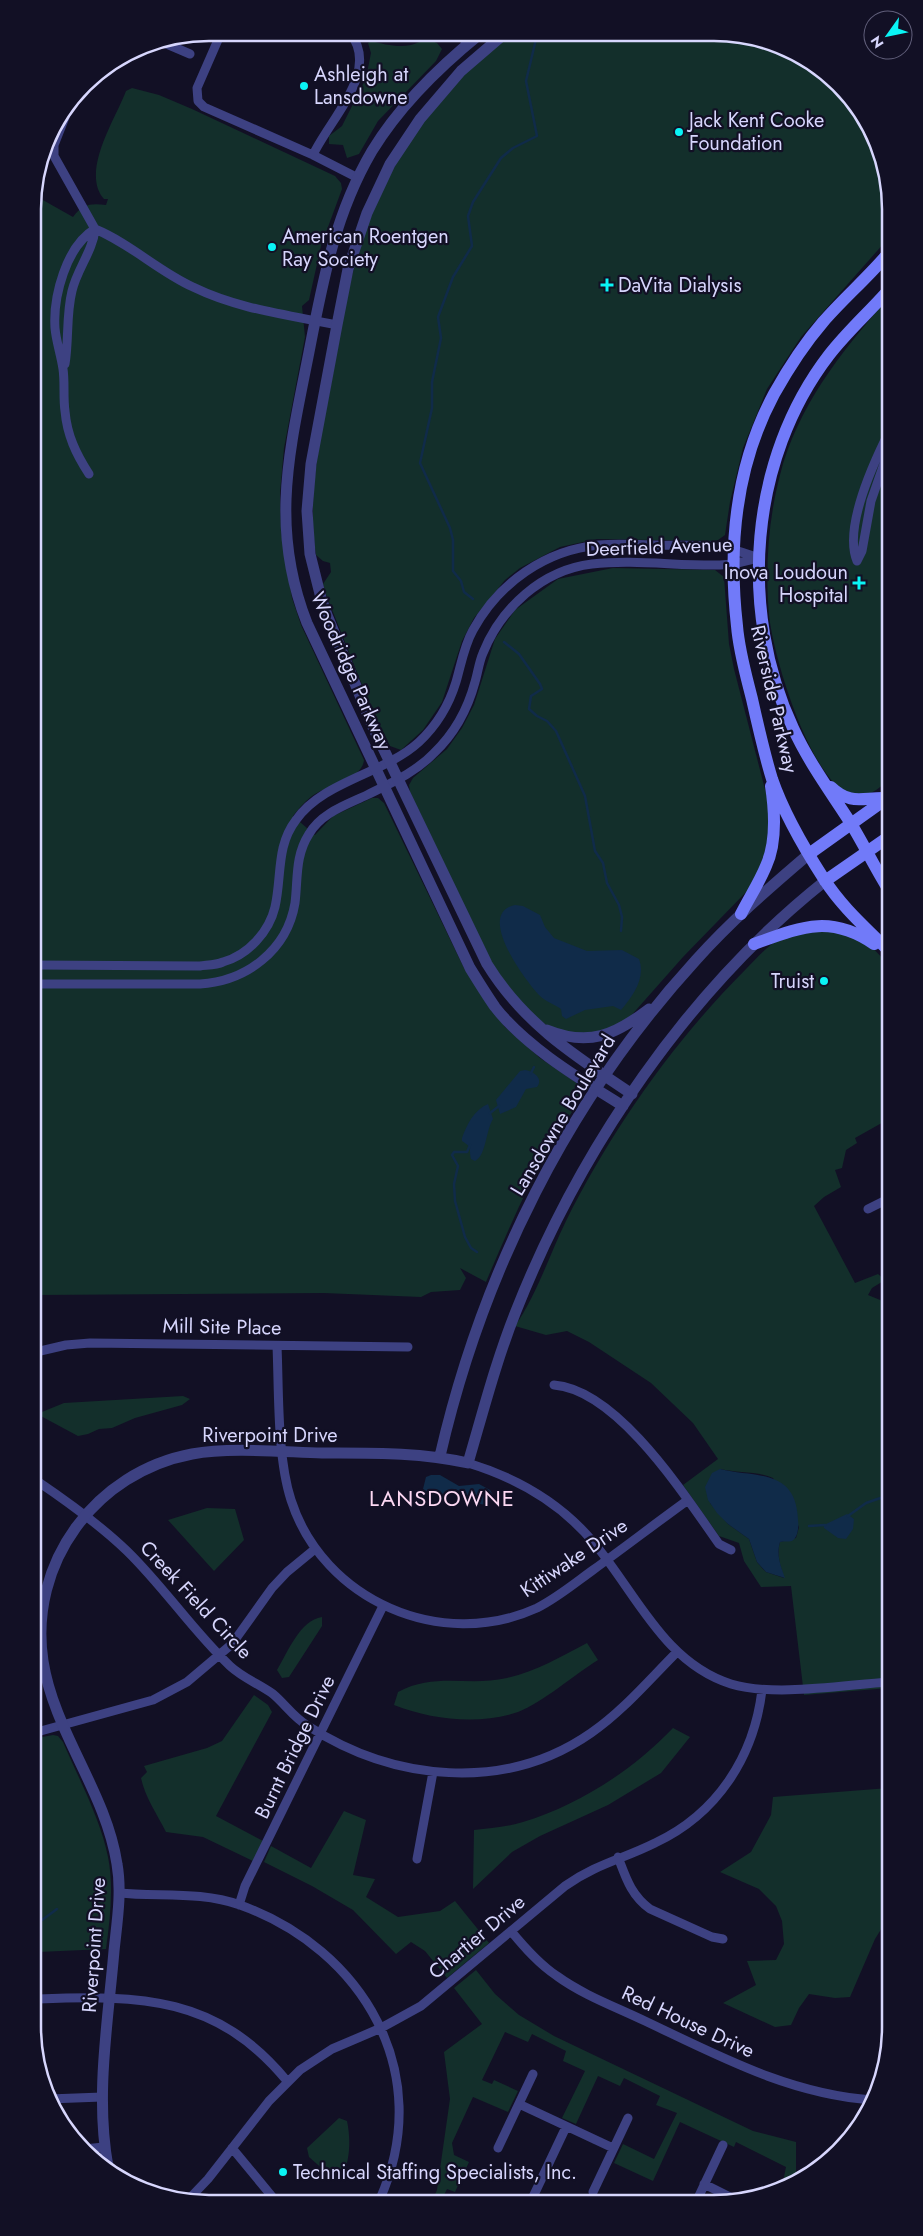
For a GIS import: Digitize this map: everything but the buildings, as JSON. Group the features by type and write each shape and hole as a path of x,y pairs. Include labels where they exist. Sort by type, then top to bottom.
{"main road":[{"name":"Riverside Parkway","path":"882,260 811,336 791,365 774,395 749,459 737,509 733,549 737,627 741,655 766,759 782,803 825,881 851,913 882,944"},
{"name":"Riverside Parkway","path":"882,297 828,356 795,410 781,442 771,476 761,527 759,558 762,622 775,681 793,730 851,824 882,879"},
{"path":"741,914 767,866 772,848 774,820 766,759"},
{"path":"820,776 846,798 862,800 882,798"},
{"name":"Lansdowne Boulevard","path":"809,854 882,801"},
{"path":"825,881 882,841"},
{"path":"754,944 800,928 827,925 844,928 860,935 882,950"}],"street":[{"path":"218,41 197,88 198,101 204,107 313,155 358,178"},
{"path":"313,155 357,82 361,56 355,41"},
{"path":"465,41 468,44"},
{"name":"Woodridge Parkway","path":"472,41 427,81 401,109 380,138 346,204 327,260 290,449 286,484 288,554 296,592 307,623 382,787 461,950 496,1007 512,1025 542,1051 623,1106"},
{"name":"Woodridge Parkway","path":"495,41 478,55 444,89 420,119 390,164 370,206 356,243 348,269 336,325 308,485 307,512 310,554 324,606 372,724 487,964 507,995 536,1026 632,1094"},
{"path":"171,46 190,54"},
{"path":"54,145 54,156 95,229 127,245 174,277 206,293 250,308 336,325"},
{"path":"64,370 55,329 56,298 60,283 73,253 81,240 95,229"},
{"path":"89,474 74,448 67,424 64,370 72,290 90,248 95,229"},
{"path":"882,447 867,479 857,518 853,551 857,561 862,551 871,501 882,470"},
{"name":"Deerfield Avenue","path":"42,964 200,966 223,963 242,953 253,944 269,924 275,908 281,851 287,834 296,819 320,797 390,762 419,742 439,719 451,696 466,647 478,621 502,590 528,569 556,554 599,545 720,546 759,558"},
{"name":"Deerfield Avenue","path":"42,984 206,984 234,977 250,970 268,955 282,939 289,924 294,904 298,856 310,831 326,815 398,779 424,762 450,735 469,699 489,640 503,617 529,590 554,576 593,564 733,564 759,558"},
{"name":"Lansdowne Boulevard","path":"440,1456 450,1413 470,1345 505,1255 545,1173 596,1089 662,999 695,960 741,914 809,854"},
{"path":"468,1463 504,1341 541,1251 570,1194 623,1106 657,1058 710,993 754,944 825,881"},
{"path":"536,1026 569,1037 603,1037 635,1020 662,999"},
{"path":"868,1209 881,1202"},
{"name":"Mill Site Place","path":"41,1351 66,1345 90,1343 408,1347"},
{"name":"Kittiwake Drive","path":"277,1346 282,1452 286,1482 290,1500 301,1524 315,1550 337,1575 352,1588 383,1606 412,1617 447,1623 480,1623 504,1620 538,1607 553,1599 688,1500"},
{"path":"554,1385 573,1389 593,1400 627,1426 657,1458 719,1544 731,1550"},
{"name":"Riverpoint Drive","path":"41,1608 54,1565 73,1530 84,1515 106,1493 122,1481 148,1468 175,1458 214,1452 440,1456 468,1463 514,1480 548,1501 578,1526 607,1560 660,1633 677,1652 691,1664 718,1679 762,1690 881,1682"},
{"name":"Creek Field Circle","path":"41,1484 84,1515 128,1551 220,1656 241,1675 276,1696 306,1726 388,1763 432,1772 476,1773 533,1762 571,1745 600,1726 622,1709 677,1652"},
{"path":"41,1731 153,1700 187,1682 220,1656 241,1634 272,1588 315,1550"},
{"name":"Burnt Bridge Drive","path":"239,1905 245,1886 383,1606"},
{"name":"Riverpoint Drive","path":"41,1632 43,1662 47,1680 109,1829 118,1866 119,1893 102,2097 104,2147 106,2159"},
{"name":"Chartier Drive","path":"194,2194 208,2179 269,2101 287,2081 314,2060 332,2049 381,2028 407,2014 436,1994 565,1886 598,1866 669,1836 686,1826 726,1786 744,1756 757,1721 762,1690"},
{"path":"417,1859 432,1772"},
{"path":"618,1857 628,1884 640,1902 712,1937 723,1940"},
{"path":"119,1893 204,1897 239,1905 257,1912 306,1939 337,1964 362,1994 381,2028 394,2068 399,2111 397,2145 392,2167 382,2195"},
{"name":"Red House Drive","path":"511,1931 544,1967 565,1982 720,2057 758,2074 806,2090 865,2099"},
{"path":"41,2000 110,1998 170,2004 210,2018 246,2039 262,2053 287,2081"},
{"path":"498,2148 533,2074"},
{"path":"58,2099 102,2097"},
{"path":"519,2104 613,2148"},
{"path":"593,2192 628,2118"},
{"path":"533,2195 566,2126"},
{"path":"699,2195 723,2145"},
{"path":"94,2148 104,2147"},
{"path":"232,2148 271,2195"},
{"path":"704,2184 724,2194"}],"green space":[{"path":"371,41 401,46 422,41 432,41 442,49 436,61 378,121 359,154 347,158 343,145 329,144 329,136 342,126 366,78 371,53 368,43"},
{"path":"503,41 714,41 746,44 768,50 788,59 816,76 833,90 859,125 869,145 876,166 882,209 882,245 801,337 767,389 743,448 730,502 725,535 714,541 597,539 560,547 520,568 505,580 474,618 462,641 442,702 423,730 401,750 390,746 370,705 325,592 323,584 331,572 330,563 323,561 316,555 314,534 314,492 318,451 352,276 367,227 380,195 396,164 436,106 459,80"},
{"path":"132,88 159,95 192,109 335,176 341,183 342,189 321,246 309,300 302,306 305,337 284,448 280,493 281,531 292,598 301,625 364,760 362,767 352,777 315,794 293,816 315,835 333,816 372,798 378,798 384,803 464,968 505,1027 540,1058 578,1084 580,1090 576,1104 555,1137 527,1190 486,1282 460,1268 466,1278 460,1290 431,1292 421,1297 324,1293 41,1295 42,200 73,217 80,209 87,205 106,205 108,199 104,199 98,188 96,175 98,160 108,130 126,91"},
{"path":"882,306 882,786 871,793 857,797 852,796 837,786 822,767 808,743 796,715 772,634 767,580 770,527 776,492 788,450 809,404 836,361"},
{"path":"613,568 715,570 724,577 729,644 770,812 766,855 749,889 683,957 629,1018 620,1025 586,1035 552,1029 528,1012 493,967 410,792 409,785 413,778 447,749 462,728 474,705 495,639 515,610 558,579"},
{"path":"838,929 870,945 882,957 882,1123 855,1138 857,1143 846,1150 842,1168 835,1170 841,1187 824,1197 814,1206 855,1283 878,1274 881,1277 881,1282 872,1288 868,1295 881,1301 881,1689 804,1695 791,1586 761,1587 744,1561 739,1543 719,1536 683,1485 718,1459 693,1423 651,1383 589,1342 567,1331 546,1335 515,1326 530,1301 566,1221 603,1153 669,1057 719,997 767,948 793,932","holes":["720,1469 761,1474 773,1478 799,1527 796,1538 780,1542 779,1556 784,1578 766,1572 762,1568 757,1562 749,1539 728,1524 710,1503"]},
{"path":"183,1396 190,1399 182,1405 135,1418 112,1428 99,1429 78,1436 41,1416 41,1412 64,1403"},
{"path":"207,1508 235,1509 244,1540 214,1571 168,1520"},
{"path":"322,1617 322,1626 289,1677 282,1678 277,1670 295,1638 307,1624 314,1619"},
{"path":"587,1643 598,1660 537,1702 518,1712 488,1718 456,1719 424,1714 394,1705 398,1692 412,1686 439,1681 479,1681 507,1678 538,1668"},
{"path":"254,1695 268,1705 272,1712 216,1816 263,1841 253,1861 203,1837 166,1832 148,1799 141,1778 147,1772 144,1766 207,1748 222,1741"},
{"path":"673,1728 690,1737 661,1773 608,1805 540,1836 512,1852 473,1889 474,1830 523,1822 544,1815 585,1796 623,1772"},
{"path":"58,1736 63,1742 95,1814 105,1843 110,1868 111,1891 106,1949 41,1952 41,1737"},
{"path":"881,1789 881,1929 850,1997 835,1998 809,1994 799,2008 791,2025 775,2027 723,2003 756,1985 747,1961 776,1960 784,1944 782,1921 776,1906 759,1889 720,1872 751,1852 771,1815 773,1797"},
{"path":"344,1811 366,1820 353,1875 375,1879 366,1897 398,1917 440,1911 455,1901 489,1943 447,1978 425,1951 411,1942 396,1954 353,1910 312,1886 264,1862 271,1846 311,1868"},
{"path":"476,1970 495,1994 519,2015 554,2036 753,2131 796,2142 796,2172 784,2179 786,2167 736,2142 734,2147 680,2122 653,2181 614,2163 623,2144 654,2159 677,2113 656,2105 660,2096 624,2078 620,2086 598,2076 576,2124 562,2118 585,2071 563,2061 566,2051 532,2034 528,2042 505,2032 482,2080 492,2084 494,2080 518,2091 508,2112 473,2097 452,2143 454,2155 469,2162 455,2192 447,2189 444,2195 435,2195 450,2099 444,2052 482,2024 454,1988"},
{"path":"339,2118 347,2121 349,2150 342,2178 335,2180 309,2157 307,2148"}],"water":[{"path":"515,905 523,906 540,915 545,927 554,938 587,951 622,950 639,959 641,966 640,980 634,993 621,1010 613,1006 585,1010 566,1019 562,1016 561,1009 539,995 515,962 501,933 500,920 504,911"},
{"path":"525,1070 537,1076 539,1084 537,1087 526,1089 516,1107 500,1114 496,1100 520,1071"},
{"path":"488,1104 493,1119 484,1148 479,1158 475,1161 471,1159 469,1147 462,1141 462,1138 472,1118"},
{"path":"720,1469 772,1478 782,1483 790,1491 796,1503 798,1525 797,1535 792,1541 780,1542 779,1556 785,1578 766,1572 757,1562 749,1539 728,1524 708,1500 705,1487 712,1473"},
{"path":"440,1475 459,1486 479,1484 490,1490 493,1495 490,1501 480,1504 455,1489 439,1495 431,1493 423,1489 426,1477"},
{"path":"847,1514 854,1519 853,1529 846,1539 838,1538 824,1528 824,1525"}],"waterway":[{"path":"473,599 464,592 461,581 453,571 453,540 450,528 420,463 432,408 432,382 441,338 438,317 453,277 472,246 468,216 473,202 501,158 513,148 537,136 526,81 536,41"},
{"path":"504,642 519,654 540,684 542,689 531,696 529,709 547,721 556,731 585,796 595,851 603,863 607,883 619,905 622,917 621,931"},
{"path":"531,1073 534,1067"},
{"path":"490,1113 499,1106"},
{"path":"470,1145 467,1152 454,1152 452,1155 458,1166 454,1184 455,1201 465,1237 471,1248 477,1252"},
{"path":"848,1516 866,1503 881,1498"},
{"path":"809,1526 825,1525"},
{"path":"41,1921 57,1909"}],"place":[{"name":"Ashleigh at Lansdowne","path":"304,86"},
{"name":"Jack Kent Cooke Foundation","path":"679,132"},
{"name":"American Roentgen Ray Society","path":"272,247"},
{"name":"DaVita Dialysis","path":"607,285"},
{"name":"Inova Loudoun Hospital","path":"859,583"},
{"name":"Truist","path":"824,981"},
{"name":"Technical Staffing Specialists, Inc.","path":"283,2172"}],"district":[{"name":"LANSDOWNE","path":"442,1498"}]}
